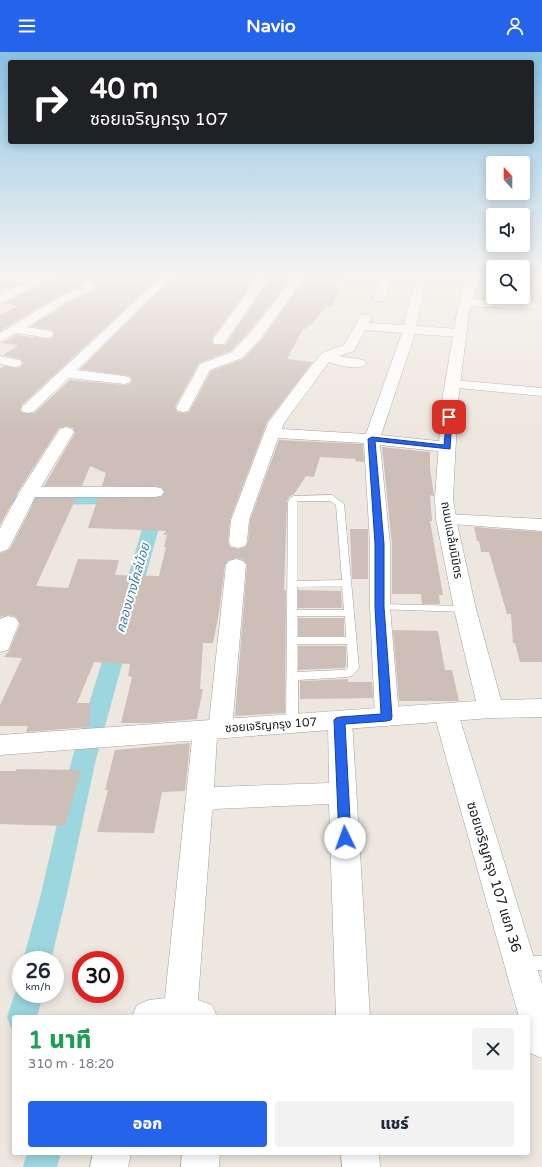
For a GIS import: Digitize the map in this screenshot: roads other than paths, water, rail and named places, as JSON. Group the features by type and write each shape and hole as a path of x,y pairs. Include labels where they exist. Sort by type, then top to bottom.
{"street":[{"path":"0,338 21,326"},
{"path":"28,409 115,326"},
{"path":"230,326 223,336 256,335"},
{"path":"183,408 205,367 212,363 235,356 263,326"},
{"path":"238,542 240,520 276,423 327,356 349,348 361,326"},
{"path":"390,326 460,333"},
{"path":"387,717 380,607 380,544 372,439 411,326"},
{"name":"ถนนแฉล้มนิมิตร","path":"461,326 453,384 444,498 446,520 465,609 491,709"},
{"path":"16,329 47,334"},
{"path":"327,356 340,361 359,363"},
{"path":"0,360 15,363"},
{"path":"66,373 124,380"},
{"path":"453,384 542,392"},
{"path":"0,546 27,496 66,432"},
{"path":"272,433 372,439 447,447"},
{"path":"27,496 155,492"},
{"path":"446,520 542,525"},
{"path":"190,1015 199,808 213,730 236,566"},
{"path":"0,645 8,623"},
{"name":"ซอยเจริญกรุง 107","path":"0,745 491,709 541,710"},
{"name":"ซอยเจริญกรุง 107 แยก 36","path":"446,713 467,788 531,963 542,1042"},
{"path":"340,720 353,1015"},
{"path":"199,808 207,799 216,798 342,793"},
{"path":"110,1167 112,1155"},
{"path":"200,1167 201,1155"},
{"path":"360,1155 361,1167"}],"lane":[{"path":"292,676 348,673 354,668 340,504 332,498 294,499 292,502 292,584 292,613 292,640 292,676 292,724"},
{"path":"292,584 347,583"},
{"path":"380,607 465,609"},
{"path":"292,613 349,613"},
{"path":"292,640 352,640"}],"waterway":[{"name":"คลองบางโคล่น้อย","path":"130,600 159,499 181,470"},
{"path":"0,500 123,499"},
{"name":"คลองบางโคล่น้อย","path":"39,951 53,898 84,759 119,639"},
{"name":"คลองบางโคล่น้อย","path":"23,1015 26,1003"},
{"name":"คลองบางโคล่น้อย","path":"40,1167 43,1155"}]}
